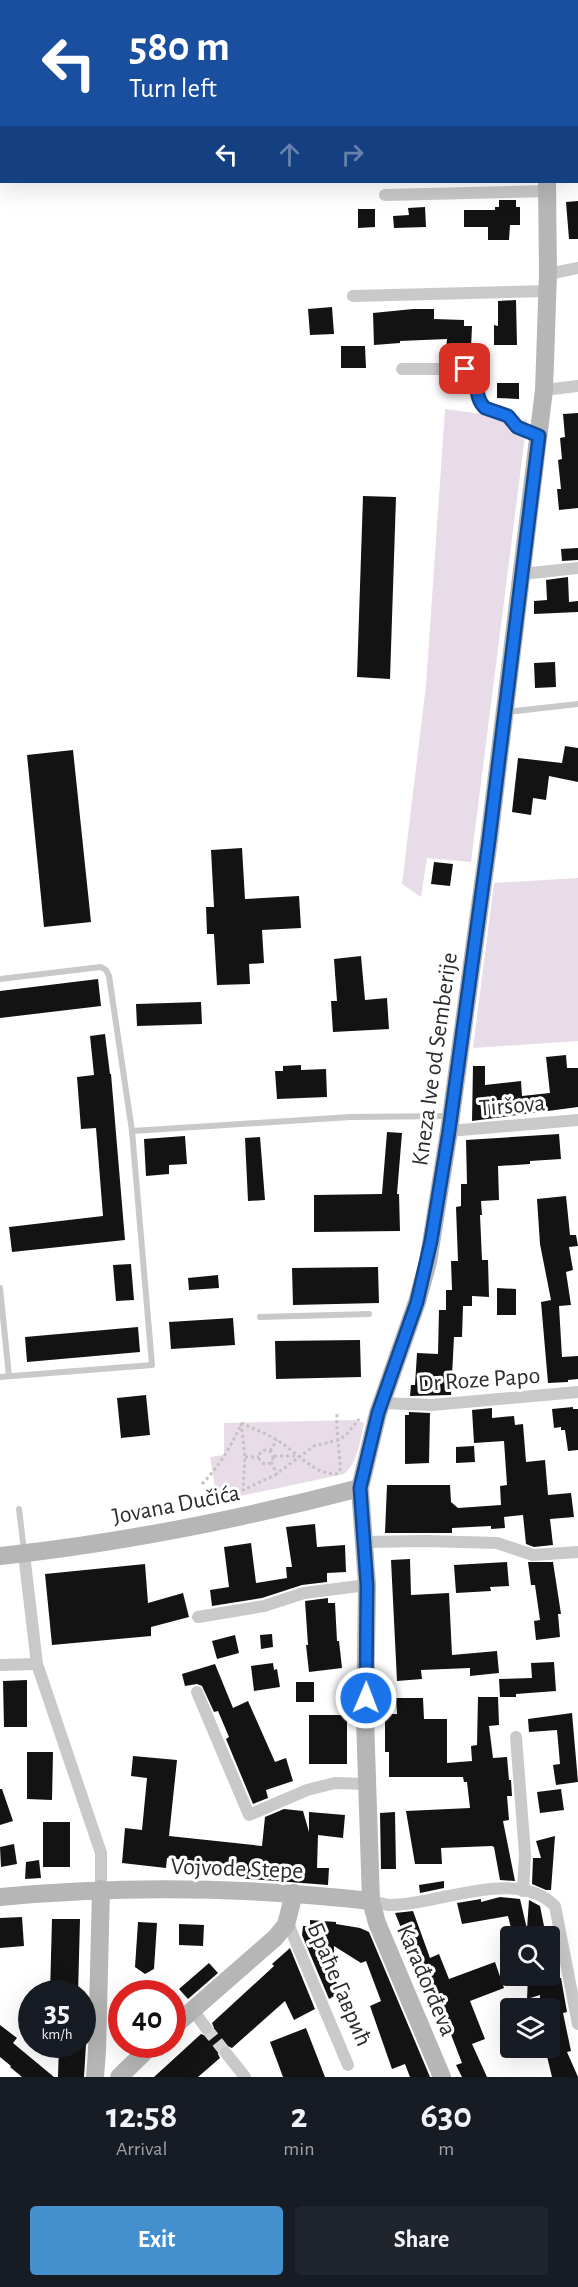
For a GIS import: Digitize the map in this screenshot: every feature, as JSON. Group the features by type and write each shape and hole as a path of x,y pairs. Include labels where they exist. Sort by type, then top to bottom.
{"street":[{"path":"385,195 547,186"},
{"name":"Kneza Ive od Semberije","path":"371,1901 366,1784 367,1585 360,1488 378,1413 417,1302 428,1262 450,1124 505,712 544,390 548,283 547,186"},
{"path":"353,296 548,283 578,268"},
{"path":"402,369 465,369 473,372 476,379 476,393 485,408 508,416 517,427 539,436"},
{"path":"544,390 578,386"},
{"path":"522,574 578,568"},
{"name":"Tiršova","path":"450,1124 578,1120"},
{"name":"Dr Roze Papo","path":"382,1403 432,1405 578,1392"},
{"name":"Jovana Dučića","path":"0,1556 179,1530 265,1512 360,1488"},
{"path":"364,1542 497,1543 533,1555 578,1552"},
{"path":"24,1554 37,1664 101,1852 95,2077"},
{"path":"198,1617 264,1606 304,1593 367,1585"},
{"path":"0,1665 37,1664"},
{"path":"197,1692 249,1815 307,1790 335,1783 366,1784"},
{"path":"516,1737 525,1854 523,1891"},
{"path":"371,1901 396,1904 507,1887 547,1898 555,1906 578,2024"},
{"name":"Vojvode Stepe","path":"0,1897 100,1889 197,1888 294,1893 371,1901"},
{"name":"Браће Гаврић","path":"186,2016 275,1938 287,1921 294,1893"},
{"name":"Karađorđeva","path":"371,1901 377,1923 442,2077"},
{"name":"Браће Гаврић","path":"287,1921 348,2065"},
{"path":"193,2010 206,2028"},
{"path":"97,2051 124,2072 138,2058"},
{"path":"226,2053 245,2077"}],"lane":[{"path":"505,712 578,704"},
{"path":"0,979 101,967 110,976 132,1131 152,1365 0,1377"},
{"path":"132,1131 350,1117 450,1124"},
{"path":"0,1288 9,1376"},
{"path":"261,1317 369,1314"},
{"path":"19,1509 24,1554"}],"path":[{"path":"242,1424 277,1440 321,1470 329,1474 336,1474 340,1471 336,1433 337,1413"},
{"path":"242,1424 245,1458 243,1490 277,1474 314,1446 338,1440 353,1428 363,1414"},
{"path":"202,1484 218,1467 242,1424"},
{"path":"270,1451 277,1440"},
{"path":"260,1457 263,1451 270,1451"},
{"path":"270,1451 273,1456 271,1462 277,1474"},
{"path":"273,1456 299,1456"},
{"path":"245,1458 260,1457"},
{"path":"260,1457 262,1462 271,1462"}],"shaded area":[{"path":"445,409 527,420 471,862 427,858 421,897 402,884 426,685"},
{"path":"578,878 578,1041 473,1048 494,883"},
{"path":"356,1420 364,1423 360,1444 352,1464 344,1474 217,1501 210,1457 224,1455 224,1423"}],"building":[{"path":"499,200 516,200 516,207 520,207 520,225 510,225 509,240 488,240 488,227 464,227 464,210 495,210 495,207 499,207"},
{"path":"578,201 578,239 569,239 566,202"},
{"path":"425,207 426,227 394,228 393,216 409,215 408,208"},
{"path":"358,209 375,209 375,227 358,228"},
{"path":"516,300 517,345 494,345 494,325 498,326 498,301"},
{"path":"332,307 334,334 310,335 308,309"},
{"path":"434,309 434,319 464,320 464,326 472,326 471,348 461,347 461,352 446,351 447,339 400,341 400,343 374,345 373,313"},
{"path":"341,346 365,346 366,368 341,368"},
{"path":"443,377 466,378 468,389 443,388"},
{"path":"497,383 519,383 519,399 497,398"},
{"path":"578,413 578,508 559,510 557,489 561,489 558,460 562,459 560,438 565,437 563,414"},
{"path":"363,496 396,497 390,679 357,677"},
{"path":"578,548 578,560 562,561 561,549"},
{"path":"568,577 569,602 578,601 578,612 534,614 534,601 547,600 546,580"},
{"path":"555,662 556,687 535,688 534,663"},
{"path":"565,746 578,748 578,782 549,776 546,800 533,798 531,815 512,812 518,758 562,763"},
{"path":"73,750 91,922 44,927 27,755"},
{"path":"242,848 245,899 299,896 301,928 262,930 264,963 249,964 250,984 217,985 214,934 207,934 206,907 214,907 211,850"},
{"path":"434,862 453,864 450,886 431,884"},
{"path":"361,956 365,1000 387,998 389,1029 333,1032 331,1001 337,1001 334,959"},
{"path":"98,979 101,1006 0,1018 0,991"},
{"path":"201,1002 202,1024 137,1026 136,1004"},
{"path":"105,1034 111,1074 125,1240 12,1252 9,1227 103,1216 96,1128 81,1129 77,1077 94,1075 90,1036"},
{"path":"566,1055 567,1068 578,1068 578,1107 472,1121 473,1066 485,1066 485,1085 521,1081 522,1096 550,1093 546,1057"},
{"path":"301,1065 301,1070 326,1069 327,1097 277,1099 275,1071 283,1071 283,1066"},
{"path":"387,1132 402,1133 397,1194 399,1194 400,1231 314,1232 314,1195 382,1194"},
{"path":"559,1134 561,1159 498,1166 499,1200 481,1201 482,1215 480,1215 482,1260 488,1260 489,1297 472,1296 472,1306 463,1306 462,1337 454,1337 451,1395 410,1396 411,1385 415,1385 417,1353 438,1354 439,1310 446,1310 446,1290 452,1290 451,1261 458,1261 456,1207 461,1206 461,1184 467,1184 466,1140"},
{"path":"185,1136 187,1164 169,1165 169,1174 146,1176 144,1139"},
{"path":"260,1137 265,1200 248,1201 245,1138"},
{"path":"566,1196 570,1235 576,1235 578,1246 569,1247 573,1270 566,1272 571,1305 559,1306 562,1357 578,1356 578,1379 548,1383 541,1302 551,1300 540,1244 537,1199"},
{"path":"131,1264 134,1300 116,1301 113,1265"},
{"path":"378,1267 379,1303 293,1305 292,1268"},
{"path":"218,1275 219,1288 189,1290 188,1278"},
{"path":"497,1288 516,1289 516,1315 497,1315"},
{"path":"233,1318 235,1345 171,1349 169,1322"},
{"path":"138,1327 140,1352 27,1362 25,1337"},
{"path":"360,1340 361,1377 276,1379 275,1341"},
{"path":"146,1395 150,1435 121,1438 117,1398"},
{"path":"573,1407 573,1409 578,1409 578,1450 568,1451 565,1430 561,1430 561,1427 554,1428 552,1409"},
{"path":"492,1408 492,1418 514,1416 515,1425 523,1424 526,1462 545,1460 548,1495 571,1493 574,1517 550,1519 553,1545 534,1547 526,1544 523,1515 504,1517 505,1528 491,1529 491,1526 452,1528 452,1533 385,1533 387,1485 450,1485 451,1502 458,1508 501,1505 500,1486 507,1485 504,1441 474,1443 472,1410"},
{"path":"409,1412 430,1413 429,1463 405,1464 405,1415 409,1415"},
{"path":"474,1446 475,1462 456,1463 456,1447"},
{"path":"315,1524 317,1547 345,1545 346,1572 327,1573 327,1582 302,1585 262,1598 212,1606 210,1590 229,1587 224,1547 251,1543 256,1583 287,1578 286,1567 292,1567 286,1527"},
{"path":"410,1559 411,1595 449,1593 452,1655 497,1651 499,1673 470,1676 470,1668 421,1670 422,1679 397,1681 391,1560"},
{"path":"507,1562 509,1586 490,1587 491,1591 456,1593 454,1565"},
{"path":"528,1562 553,1562 561,1614 558,1614 560,1637 536,1640 534,1621 540,1620 535,1585 531,1585"},
{"path":"145,1564 148,1603 183,1593 189,1617 151,1627 151,1636 52,1645 45,1574"},
{"path":"328,1598 328,1603 335,1603 337,1641 339,1641 342,1668 309,1672 305,1601"},
{"path":"272,1634 273,1647 261,1649 260,1635"},
{"path":"235,1635 239,1653 217,1659 212,1641"},
{"path":"554,1662 556,1691 500,1697 499,1679 532,1678 531,1663"},
{"path":"273,1663 274,1670 277,1669 280,1687 254,1691 251,1666"},
{"path":"215,1664 233,1708 248,1701 275,1762 286,1758 293,1781 266,1790 268,1798 253,1804 226,1739 229,1737 218,1711 214,1712 202,1686 197,1684 185,1686 182,1674"},
{"path":"27,1680 27,1727 4,1727 3,1681"},
{"path":"296,1682 314,1682 314,1702 296,1702"},
{"path":"478,1697 498,1697 499,1725 489,1726 493,1758 507,1757 509,1780 511,1780 512,1796 507,1796 509,1820 503,1821 515,1881 500,1880 492,1846 441,1848 442,1864 415,1864 406,1811 470,1808 467,1782 464,1782 463,1777 389,1777 389,1752 385,1752 385,1714 397,1714 396,1698 423,1698 424,1719 447,1719 447,1763 472,1761 471,1746 477,1745"},
{"path":"572,1713 578,1782 556,1785 553,1765 560,1764 557,1730 529,1732 528,1719"},
{"path":"309,1715 347,1715 347,1764 309,1764"},
{"path":"27,1752 53,1752 52,1800 27,1799"},
{"path":"133,1756 177,1760 169,1836 262,1846 265,1817 284,1809 303,1811 309,1832 309,1812 345,1815 343,1838 318,1835 317,1868 329,1868 328,1885 224,1877 225,1864 167,1858 166,1868 122,1863 125,1828 142,1830 147,1778 131,1776"},
{"path":"0,1789 2,1789 13,1821 0,1825"},
{"path":"561,1789 564,1810 540,1813 537,1792"},
{"path":"395,1812 396,1869 381,1869 380,1813"},
{"path":"43,1822 70,1822 70,1867 43,1867"},
{"path":"555,1836 551,1890 546,1890 532,1884 533,1858 541,1858 536,1841"},
{"path":"14,1844 17,1864 1,1867 0,1847"},
{"path":"39,1860 41,1878 25,1879 26,1862"},
{"path":"444,1881 444,1888 420,1893 419,1885"},
{"path":"500,1897 520,1899 526,1926 510,1926 508,1916 462,1924 457,1903 481,1899 481,1902"},
{"path":"529,1900 540,1906 544,1926 527,1926"},
{"path":"413,1911 430,1958 439,1954 449,1979 495,1962 500,1976 500,1986 504,1988 470,2001 485,2039 472,2044 487,2077 462,2077 456,2065 462,2063 438,2001 432,2004 395,1913"},
{"path":"22,1917 24,1946 0,1948 0,1918"},
{"path":"52,1919 80,1919 78,1980 50,1980"},
{"path":"310,1920 336,1922 336,1924 369,1932 430,2077 410,2077 405,2064 392,2069 370,2006 381,2001 366,1961 361,1963 334,1946 334,1954 323,1954 341,1992 329,1999 302,1935 303,1926 310,1926"},
{"path":"138,1922 157,1923 154,1969 145,1974 135,1967"},
{"path":"179,1924 204,1925 203,1946 179,1945"},
{"path":"290,1948 315,2009 294,2020 285,2001 232,2048 225,2045 220,2047 218,2054 220,2058 198,2077 154,2077 175,2058 186,2058 186,2048 201,2034 206,2036 211,2034 214,2028 212,2023 274,1966 272,1964"},
{"path":"209,1963 218,1973 188,1999 186,1983"},
{"path":"561,1978 567,2012 563,2013 571,2051 567,2052 578,2077 552,2077 547,2058 560,2058 560,1998 540,1998 540,1995 527,1998 528,1986 560,1986"},
{"path":"0,2025 17,2038 13,2043 18,2047 18,2058 31,2058 54,2077 22,2077 0,2057"},
{"path":"306,2028 325,2077 283,2077 270,2042"},
{"path":"59,2058 85,2058 84,2077 58,2077"}],"tunnel":[{"path":"206,2028 226,2053"}],"route":[{"path":"366,1698 368,1616 360,1488 378,1413 417,1302 428,1262 449,1131 489,840 539,436 517,427 508,416 480,404 476,393 476,379 473,372 465,369"}]}
